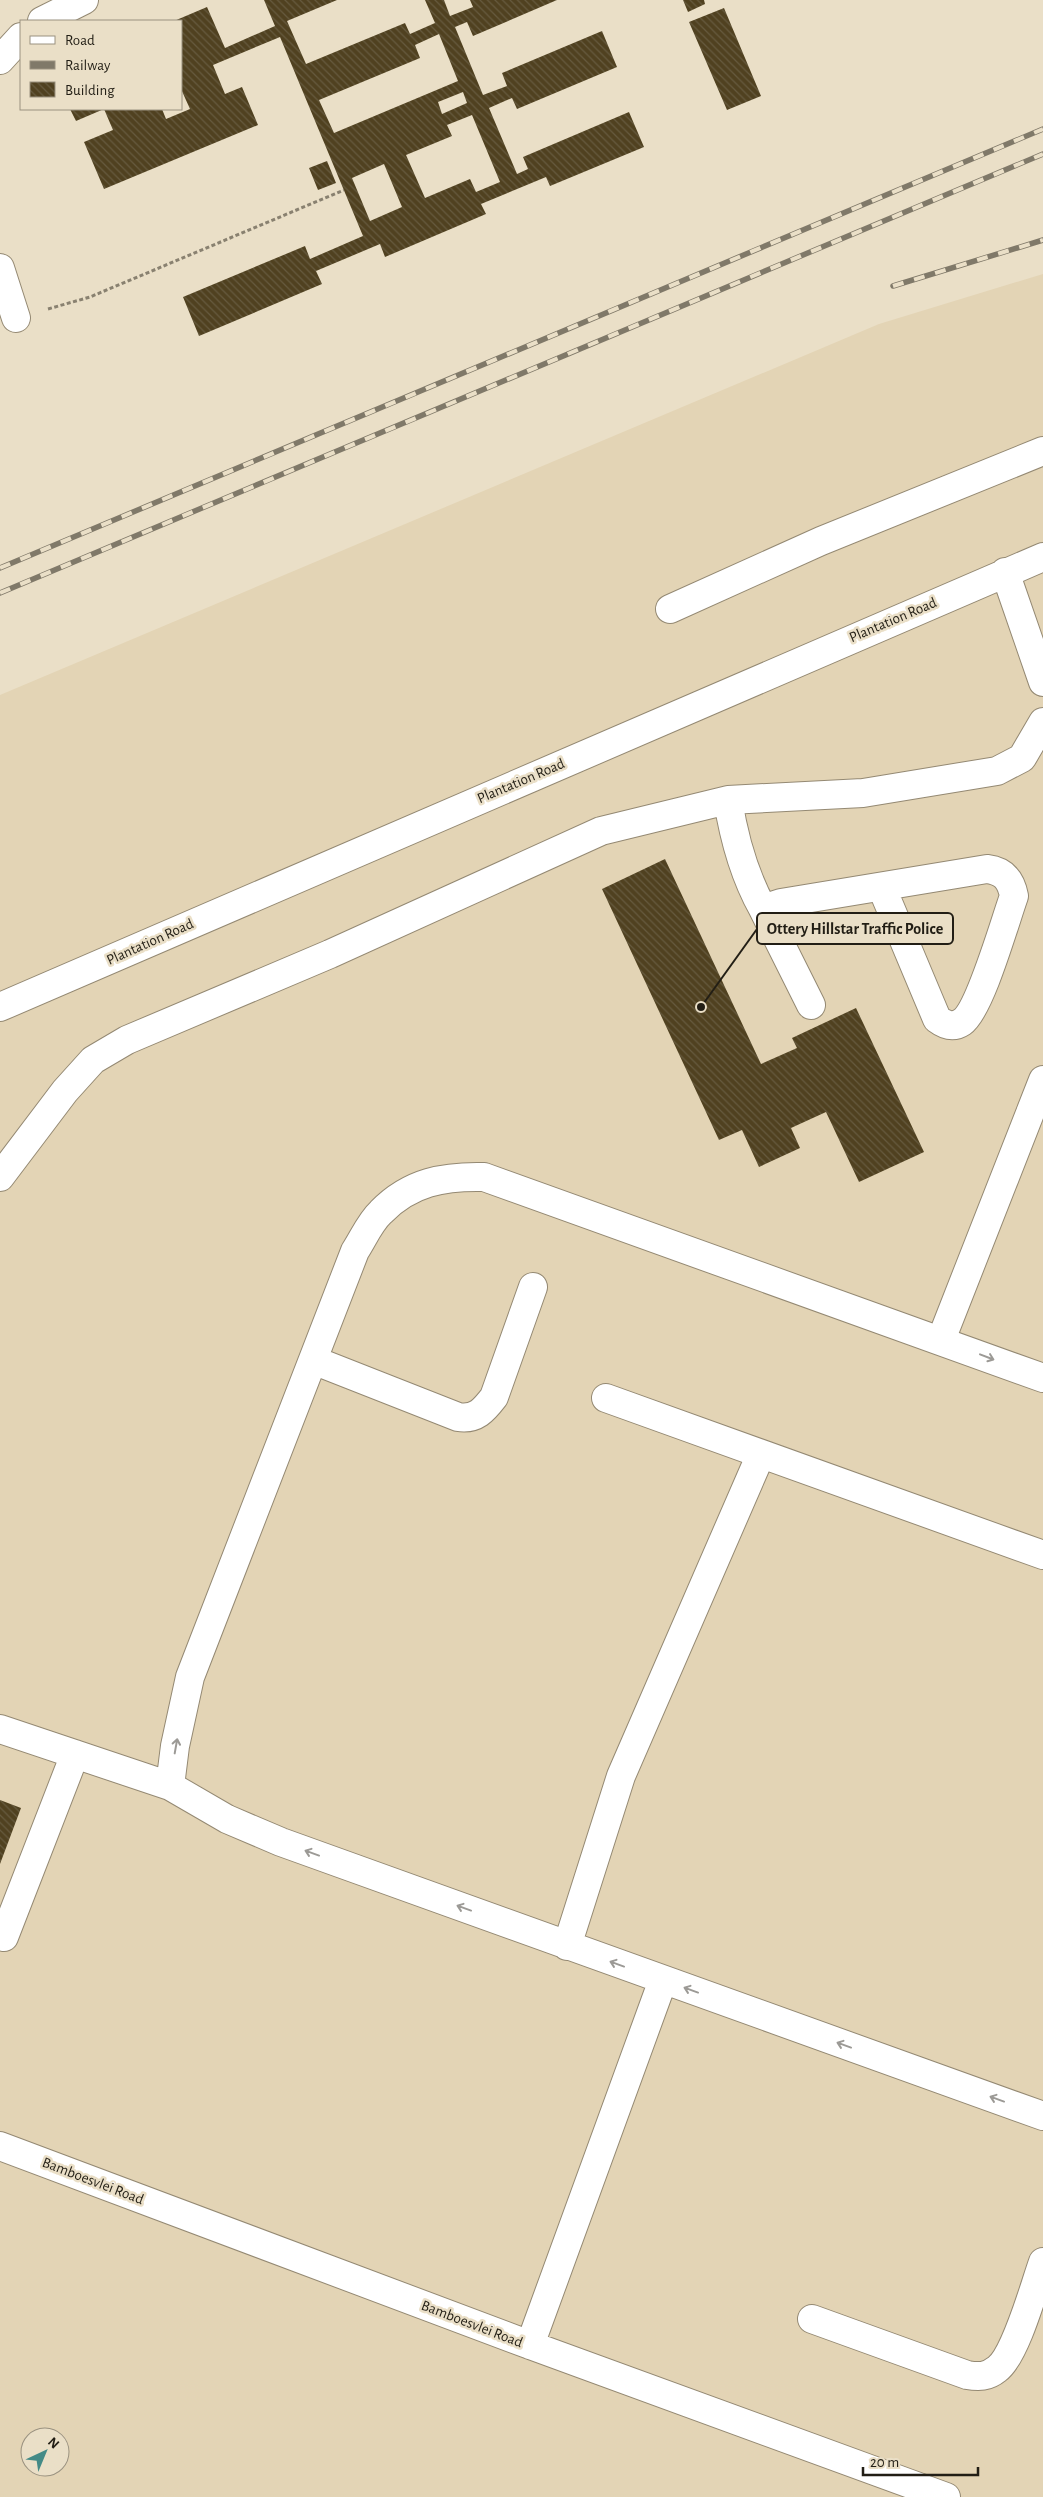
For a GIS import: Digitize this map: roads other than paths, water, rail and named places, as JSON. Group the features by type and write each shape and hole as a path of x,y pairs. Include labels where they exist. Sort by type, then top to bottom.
{"street":[{"path":"44,20 84,0"},
{"path":"0,60 20,38"},
{"path":"0,268 16,318"},
{"path":"670,609 821,541 1043,450"},
{"name":"Plantation Road","path":"0,1007 1043,557"},
{"path":"1005,572 1043,682"},
{"path":"0,1177 65,1091 93,1060 127,1040 330,954 601,831 728,800 863,792 997,771 1022,758 1043,722"},
{"path":"728,800 733,837 751,888 811,1005"},
{"path":"763,909 782,903 882,888 987,869 1003,873 1011,884 1014,896 974,1007 960,1023 949,1025 937,1019 882,888"},
{"path":"941,1340 1034,1133 1043,1080"},
{"path":"170,1786 175,1746 190,1677 355,1251 380,1212 409,1190 431,1180 458,1176 484,1176 1043,1378"},
{"path":"313,1360 458,1417 468,1419 482,1412 494,1397 533,1287"},
{"path":"606,1398 1043,1555"},
{"path":"567,1946 621,1776 760,1454"},
{"path":"0,1729 170,1786 227,1819 281,1842 1043,2116"},
{"path":"4,1937 75,1754"},
{"path":"530,2345 663,1980"},
{"name":"Bamboesvlei Road","path":"0,2146 530,2345 946,2497"},
{"path":"812,2319 967,2375 979,2377 997,2370 1009,2356 1043,2262"}],"railway":[{"path":"0,568 1043,129"},
{"path":"0,593 1043,154"},
{"path":"893,286 1043,240"}],"place":[{"name":"Ottery Hillstar Traffic Police","path":"701,1007"}]}
